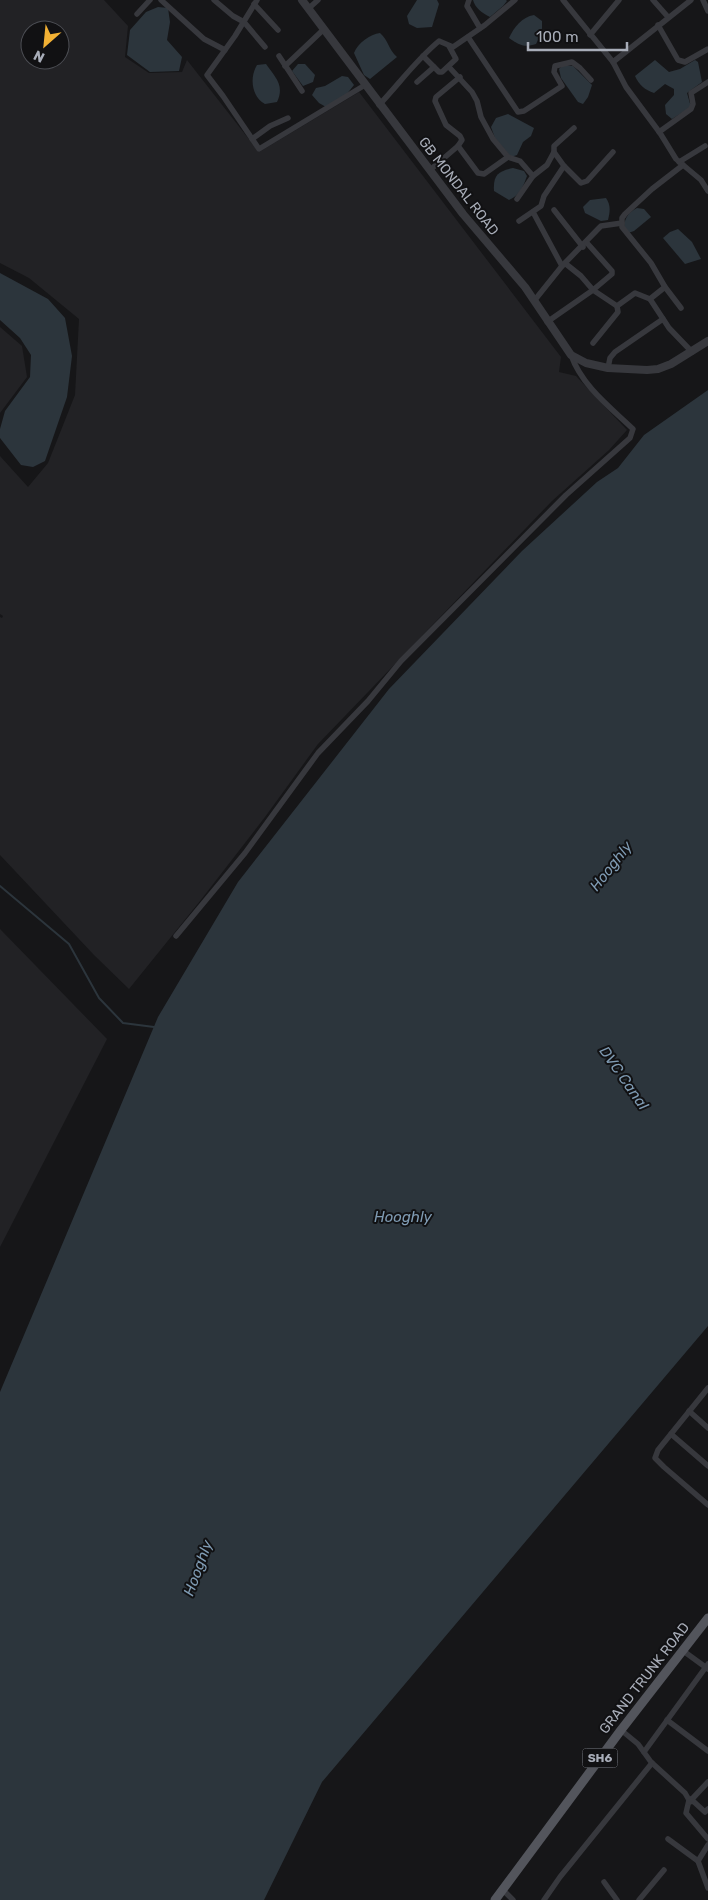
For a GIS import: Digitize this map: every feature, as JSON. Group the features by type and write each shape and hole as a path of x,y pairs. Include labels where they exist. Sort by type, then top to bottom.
{"main road":[{"name":"GRAND TRUNK ROAD","path":"495,1900 620,1730 708,1618"}],"street":[{"path":"137,14 150,0"},
{"path":"161,0 204,39 225,50"},
{"path":"214,0 233,16 244,22 265,47"},
{"name":"GB MONDAL ROAD","path":"302,0 463,214 524,287 571,355"},
{"path":"308,9 318,0"},
{"path":"469,0 467,6 480,28"},
{"path":"449,46 453,46 468,37 515,0"},
{"path":"563,0 613,62 626,87 681,164 701,180 708,191"},
{"path":"590,35 619,0"},
{"path":"653,0 668,17"},
{"path":"613,62 691,0"},
{"path":"703,0 708,11"},
{"path":"278,30 255,2 244,22 207,75 261,149 365,85"},
{"path":"658,25 681,62 685,62 708,49"},
{"path":"285,66 323,30"},
{"path":"468,37 518,112 524,111 562,86 554,72 555,66 572,62 591,80"},
{"path":"379,104 423,56 439,41 449,46 456,57 449,67 440,73 423,56"},
{"path":"279,56 302,91"},
{"path":"417,82 434,67"},
{"path":"449,67 472,92 477,101 481,117 493,138 508,157 520,161 533,176"},
{"path":"430,170 458,146 462,140 460,136 446,125 435,100 436,96 460,77"},
{"path":"659,132 691,109 693,104 691,93 708,82"},
{"path":"252,139 270,126 288,118"},
{"path":"517,199 533,176 547,164 554,152 554,146 574,128"},
{"path":"458,146 478,173 481,174 484,174 508,157"},
{"path":"682,308 665,287 651,263 622,227 622,223 625,214 681,164 705,146"},
{"path":"554,152 564,166 581,183 586,181 613,152"},
{"path":"520,221 543,204 544,196 564,166"},
{"path":"547,322 611,276 612,271 585,245 554,210"},
{"path":"533,212 564,265 582,276 593,290 618,306"},
{"path":"534,301 564,265 602,226 622,223"},
{"path":"650,300 665,287"},
{"path":"618,306 635,293 650,300 663,319 692,352"},
{"path":"594,343 618,312 618,306"},
{"path":"608,368 610,358 615,352 663,319"},
{"path":"571,355 586,363 608,368 638,371 658,369 692,352 708,341"},
{"path":"176,936 245,853 318,753 368,701 402,661 566,495 630,438 632,429 582,379 571,355"},
{"path":"708,1389 658,1450 655,1458 708,1505"},
{"path":"689,1411 708,1428"},
{"path":"671,1434 708,1466"},
{"path":"644,1752 707,1667 682,1650"},
{"path":"667,1720 708,1751"},
{"path":"620,1730 638,1744 652,1763 689,1801 693,1801 705,1812 708,1809"},
{"path":"544,1900 560,1877 652,1763"},
{"path":"708,1782 689,1801 686,1813 708,1839"},
{"path":"668,1839 698,1861 708,1888"},
{"path":"698,1861 708,1845"},
{"path":"639,1900 664,1870"},
{"path":"604,1882 617,1900"},
{"path":"503,1890 513,1900"}],"shaded area":[{"path":"0,0 104,0 128,26 125,57 149,73 182,72 187,60 259,152 359,92 561,357 559,372 576,376 627,430 609,450 552,501 318,744 265,817 129,989 94,955 0,855 0,617 2,618 3,616 0,614 0,456 28,487 48,463 75,395 79,319 29,278 0,263"},
{"path":"0,327 22,346 27,377 0,413"},
{"path":"0,929 107,1039 0,1247"}],"water":[{"path":"417,0 437,0 439,4 432,27 417,28 409,24 407,16"},
{"path":"473,0 507,1 490,17 479,10"},
{"path":"158,7 168,8 170,22 167,40 182,57 179,71 150,72 127,55 130,30 146,12"},
{"path":"534,15 542,21 542,32 536,44 522,45 509,38 519,23"},
{"path":"380,33 397,57 370,79 364,75 354,53 365,40 372,35"},
{"path":"655,60 669,72 680,69 695,60 698,62 702,82 687,93 691,107 672,119 666,114 665,105 674,95 674,89 665,84 654,93 643,87 635,76"},
{"path":"266,64 276,77 280,91 277,102 265,104 257,97 253,87 253,76 257,65"},
{"path":"298,64 305,64 315,75 313,82 303,86 292,71"},
{"path":"563,65 573,66 592,85 588,97 583,104 578,102 561,78 559,69"},
{"path":"342,76 348,77 354,85 346,95 326,107 319,103 312,95 316,88 325,86"},
{"path":"508,114 534,128 531,136 523,142 517,155 511,157 495,138 491,127 496,118"},
{"path":"513,168 524,171 527,176 521,190 509,200 494,191 494,181 500,172"},
{"path":"606,198 610,209 608,220 601,221 585,213 583,207 590,200"},
{"path":"637,208 644,209 651,217 634,231 628,233 624,227 626,218"},
{"path":"678,229 692,242 701,259 685,264 663,238 670,232"},
{"path":"0,273 48,299 65,318 72,356 67,397 45,461 33,467 21,465 0,438 0,429 5,411 30,377 31,355 20,338 0,320"},
{"name":"Hooghly","path":"708,390 708,1326 322,1782 264,1900 0,1900 0,1392 158,1017 238,882 389,689 522,551 597,482 618,468 644,435"}],"waterway":[{"path":"0,886 69,944 99,998 123,1023 154,1027"}],"water label":[{"name":"DVC Canal","path":"624,1078"}]}
